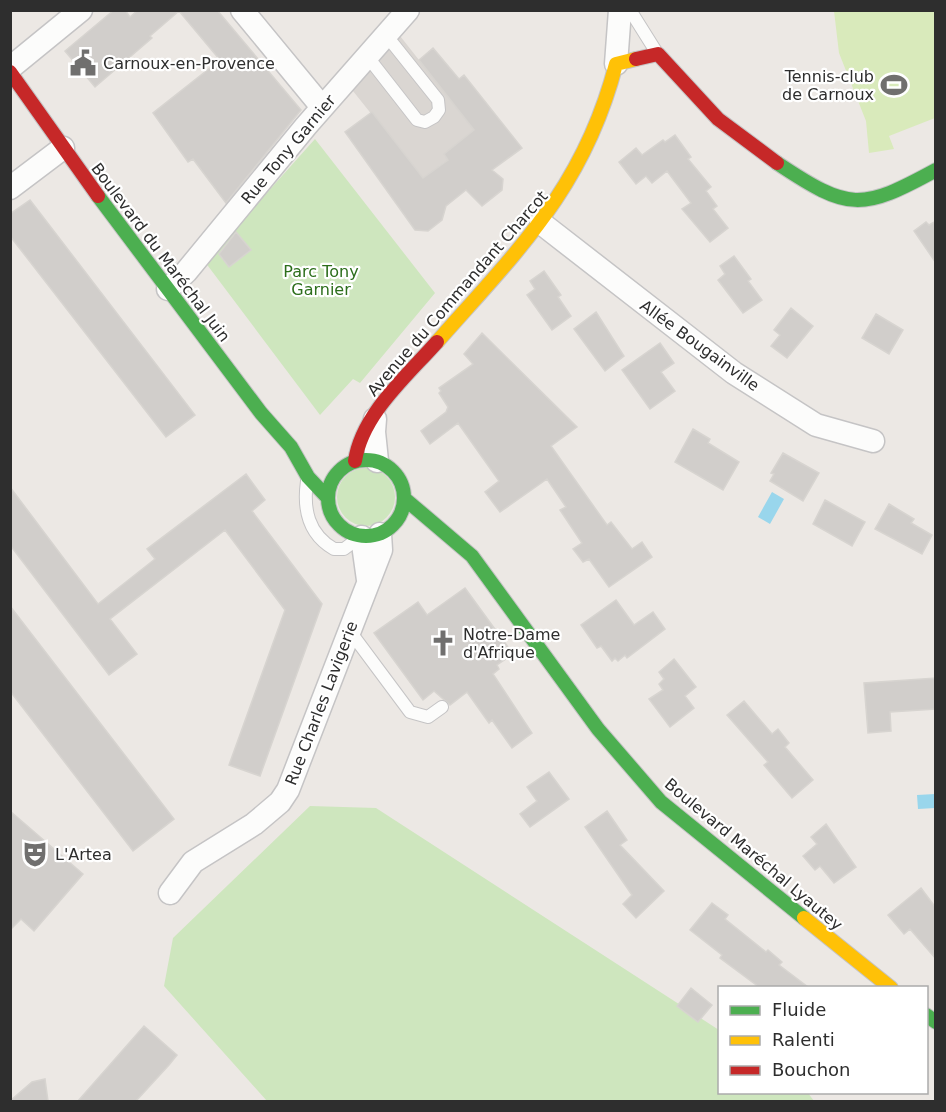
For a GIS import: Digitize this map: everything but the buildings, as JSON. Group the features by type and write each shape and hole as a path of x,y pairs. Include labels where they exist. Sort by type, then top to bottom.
{"main road":[{"path":"616,64 658,54 684,86 727,128 751,147 834,196 860,201 873,200 890,194 936,170"},
{"name":"Avenue du Commandant Charcot","path":"376,412 541,223 566,190 583,160 598,125 616,64"},
{"name":"Boulevard du Maréchal Juin","path":"10,70 63,148 168,289 261,413 291,447"},
{"path":"291,447 321,459 360,463 398,476 405,499 400,517 372,535"},
{"path":"291,447 308,477 327,497"},
{"path":"360,463 336,474 330,485 327,497 328,508 340,527 372,535 409,535"},
{"name":"Boulevard Maréchal Lyautey","path":"405,499 472,556 598,729 661,802 890,986"},
{"path":"430,537 451,539"}],"street":[{"path":"10,70 81,10"},
{"path":"242,10 322,107"},
{"name":"Rue Tony Garnier","path":"168,289 186,272 322,107 408,10"},
{"path":"616,64 620,10"},
{"path":"10,188 63,148"},
{"name":"Allée Bougainville","path":"541,223 734,373 816,425 873,441"},
{"path":"360,463 374,432 376,412"},
{"name":"Rue Charles Lavigerie","path":"170,893 193,862 254,824 280,802 288,790 368,583 372,535"}],"lane":[{"path":"630,10 658,54"},
{"path":"367,56 417,120 425,122 434,117 439,110 438,100 386,35"},
{"path":"308,477 305,497 306,516 316,535 334,549 344,549 372,535"},
{"path":"349,630 410,712 428,717 442,707"}],"green space":[{"name":"Tennis-club de Carnoux","path":"834,11 935,11 935,118 889,136 894,149 869,153 866,121 839,53"},
{"name":"Parc Tony Garnier","path":"315,139 435,293 360,383 353,379 320,415 205,262"},
{"path":"366,468 377,470 390,481 395,497 393,508 382,521 366,526 355,524 342,513 337,497 339,486 350,473"},
{"path":"310,806 376,808 718,1029 718,1094 809,1094 814,1101 267,1101 164,986 173,938"}],"shaded area":[{"path":"393,27 474,130 444,154 450,163 446,161 439,166 429,186 345,81"}],"water":[{"path":"772,492 784,499 770,524 758,517"},
{"path":"935,794 935,808 918,809 917,795"}],"traffic: fast":[{"path":"777,163 822,190 855,200 890,193 936,170"},
{"path":"98,196 261,413 291,447 308,477 327,497"},
{"path":"359,460 373,460 387,466 398,477 402,483 404,498 402,513 393,525 381,534 359,536 345,530 334,519 328,505 328,491 334,477 345,466 359,460"},
{"path":"405,499 472,556 598,729 661,802 804,918"},
{"path":"928,1016 936,1022"}],"traffic: slow":[{"path":"437,342 495,277 545,215 567,182 586,147 616,64 636,59"},
{"path":"804,918 889,986"}],"traffic: jam":[{"path":"636,59 658,54 718,119 777,163"},
{"path":"10,72 98,196"},
{"path":"355,461 359,444 376,412 437,342"}],"place":[{"name":"Carnoux-en-Provence","path":"83,63"},
{"name":"Tennis-club de Carnoux","path":"894,85"},
{"name":"Notre-Dame d'Afrique","path":"443,643"},
{"name":"L'Artea","path":"35,854"}]}
